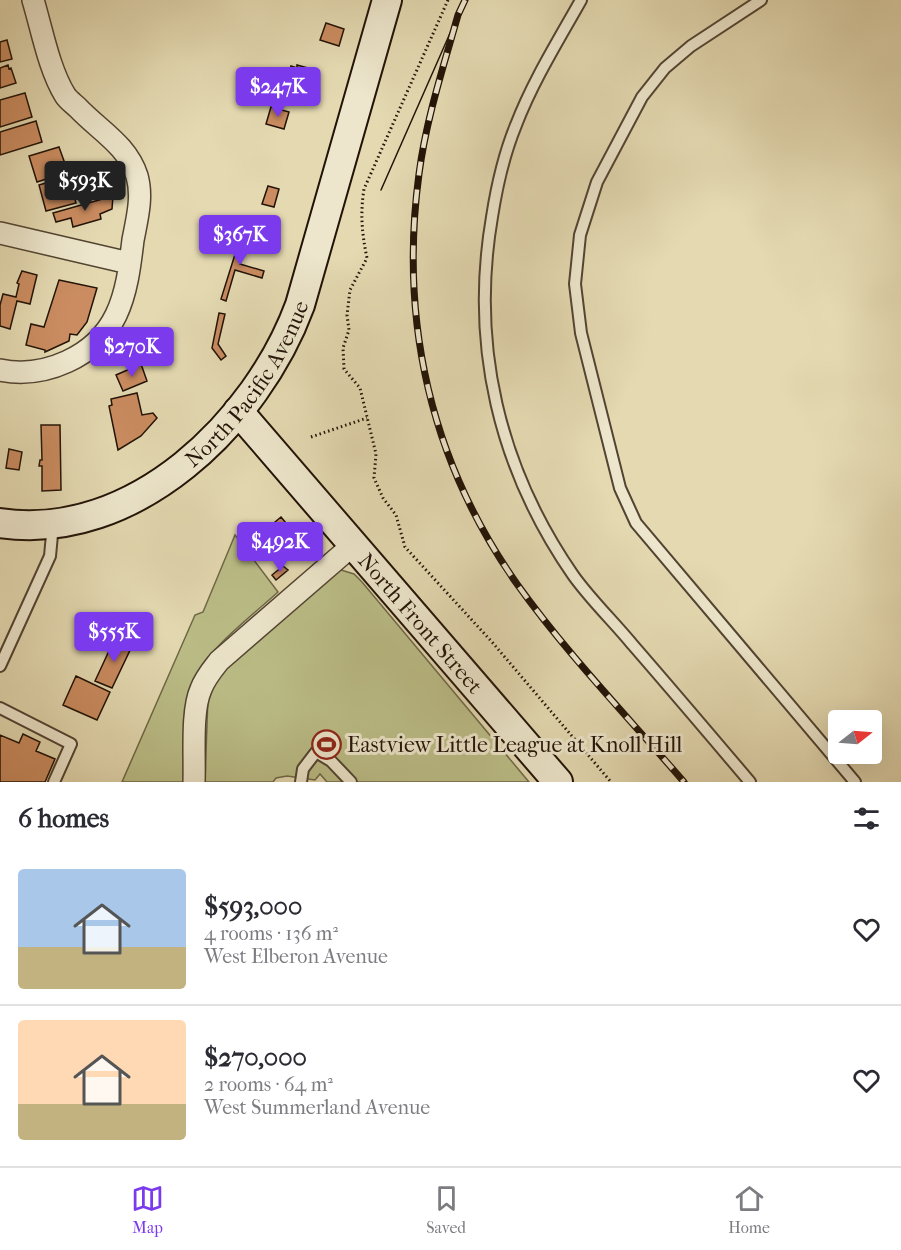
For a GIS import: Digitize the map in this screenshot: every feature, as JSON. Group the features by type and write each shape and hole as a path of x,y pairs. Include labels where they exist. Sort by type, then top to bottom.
{"main road":[{"name":"North Pacific Avenue","path":"0,523 53,524 100,513 118,506 153,488 198,452 238,411 273,362 297,312 387,0"},
{"name":"North Front Street","path":"238,411 558,782"}],"street":[{"path":"0,370 41,371 69,362 93,345 115,318 125,288 140,197 137,177 127,154 115,140 66,97 33,0"},
{"path":"0,233 129,263"},
{"path":"194,782 196,709 200,690 209,673 353,545"}],"lane":[{"path":"581,0 540,72 515,125 498,182 487,242 484,303 489,370 514,465 537,518 574,576 750,782"},
{"path":"761,0 691,46 665,68 642,97 597,182 580,235 575,284 581,333 617,477 636,523 855,782"},
{"path":"0,666 50,556 53,524"},
{"path":"0,708 71,744 54,782"},
{"path":"301,782 303,769 316,753 331,761 351,782"}],"path":[{"path":"448,0 362,198 361,226 368,258 350,290 347,315 349,330 343,348 344,369 360,388 376,454 374,478 383,498 396,515 405,547 492,642 611,782"},
{"path":"311,437 368,418"}],"green space":[{"path":"235,535 278,592 221,643 195,677 187,713 186,782 122,782 195,615 203,612"},
{"path":"341,570 354,574 362,582 529,782 327,782 320,774 315,780 287,776 276,778 273,782 205,782 208,696 215,677 328,574"}],"building":[{"path":"326,23 344,29 339,46 320,40"},
{"path":"7,40 12,59 0,62 0,42"},
{"path":"8,65 16,83 0,88 0,68"},
{"path":"297,65 319,71 314,86 288,79 291,66 297,68"},
{"path":"25,93 32,117 0,127 0,100"},
{"path":"271,107 289,112 284,129 266,124"},
{"path":"36,121 42,142 0,155 0,132"},
{"path":"59,147 68,172 37,182 29,156"},
{"path":"69,176 76,203 46,211 39,185"},
{"path":"268,186 279,189 274,207 262,204"},
{"path":"113,196 112,209 100,214 101,219 73,227 71,218 56,222 53,213"},
{"path":"242,232 249,234 240,264 264,271 262,278 235,270 226,301 221,299"},
{"path":"22,271 37,275 30,304 17,301 10,329 0,326 0,305 3,294 16,297 19,284 17,283"},
{"path":"59,280 97,288 87,322 77,335 70,334 69,341 45,352 45,350 26,345 31,324 44,327"},
{"path":"219,313 225,314 218,344 226,356 221,360 212,348"},
{"path":"141,364 147,381 123,391 116,375"},
{"path":"137,393 142,415 153,413 157,418 141,436 118,450 109,406 112,405 111,399"},
{"path":"41,425 60,425 61,490 42,491 42,466 39,466 42,460"},
{"path":"9,449 22,452 19,470 6,468"},
{"path":"281,517 295,534 271,554 257,537"},
{"path":"283,566 288,570 276,580 272,575"},
{"path":"115,638 132,646 112,688 95,681"},
{"path":"76,676 110,692 97,720 63,705"},
{"path":"23,734 40,742 36,751 55,759 45,782 0,782 0,735 19,743"}],"tram line":[{"path":"381,190 458,15"}],"railway":[{"path":"465,0 458,15 436,94 419,174 414,229 414,283 419,337 428,389 443,440 463,489 487,537 517,584 577,660 684,782"}],"place":[{"name":"Eastview Little League at Knoll Hill","path":"326,744"}]}
